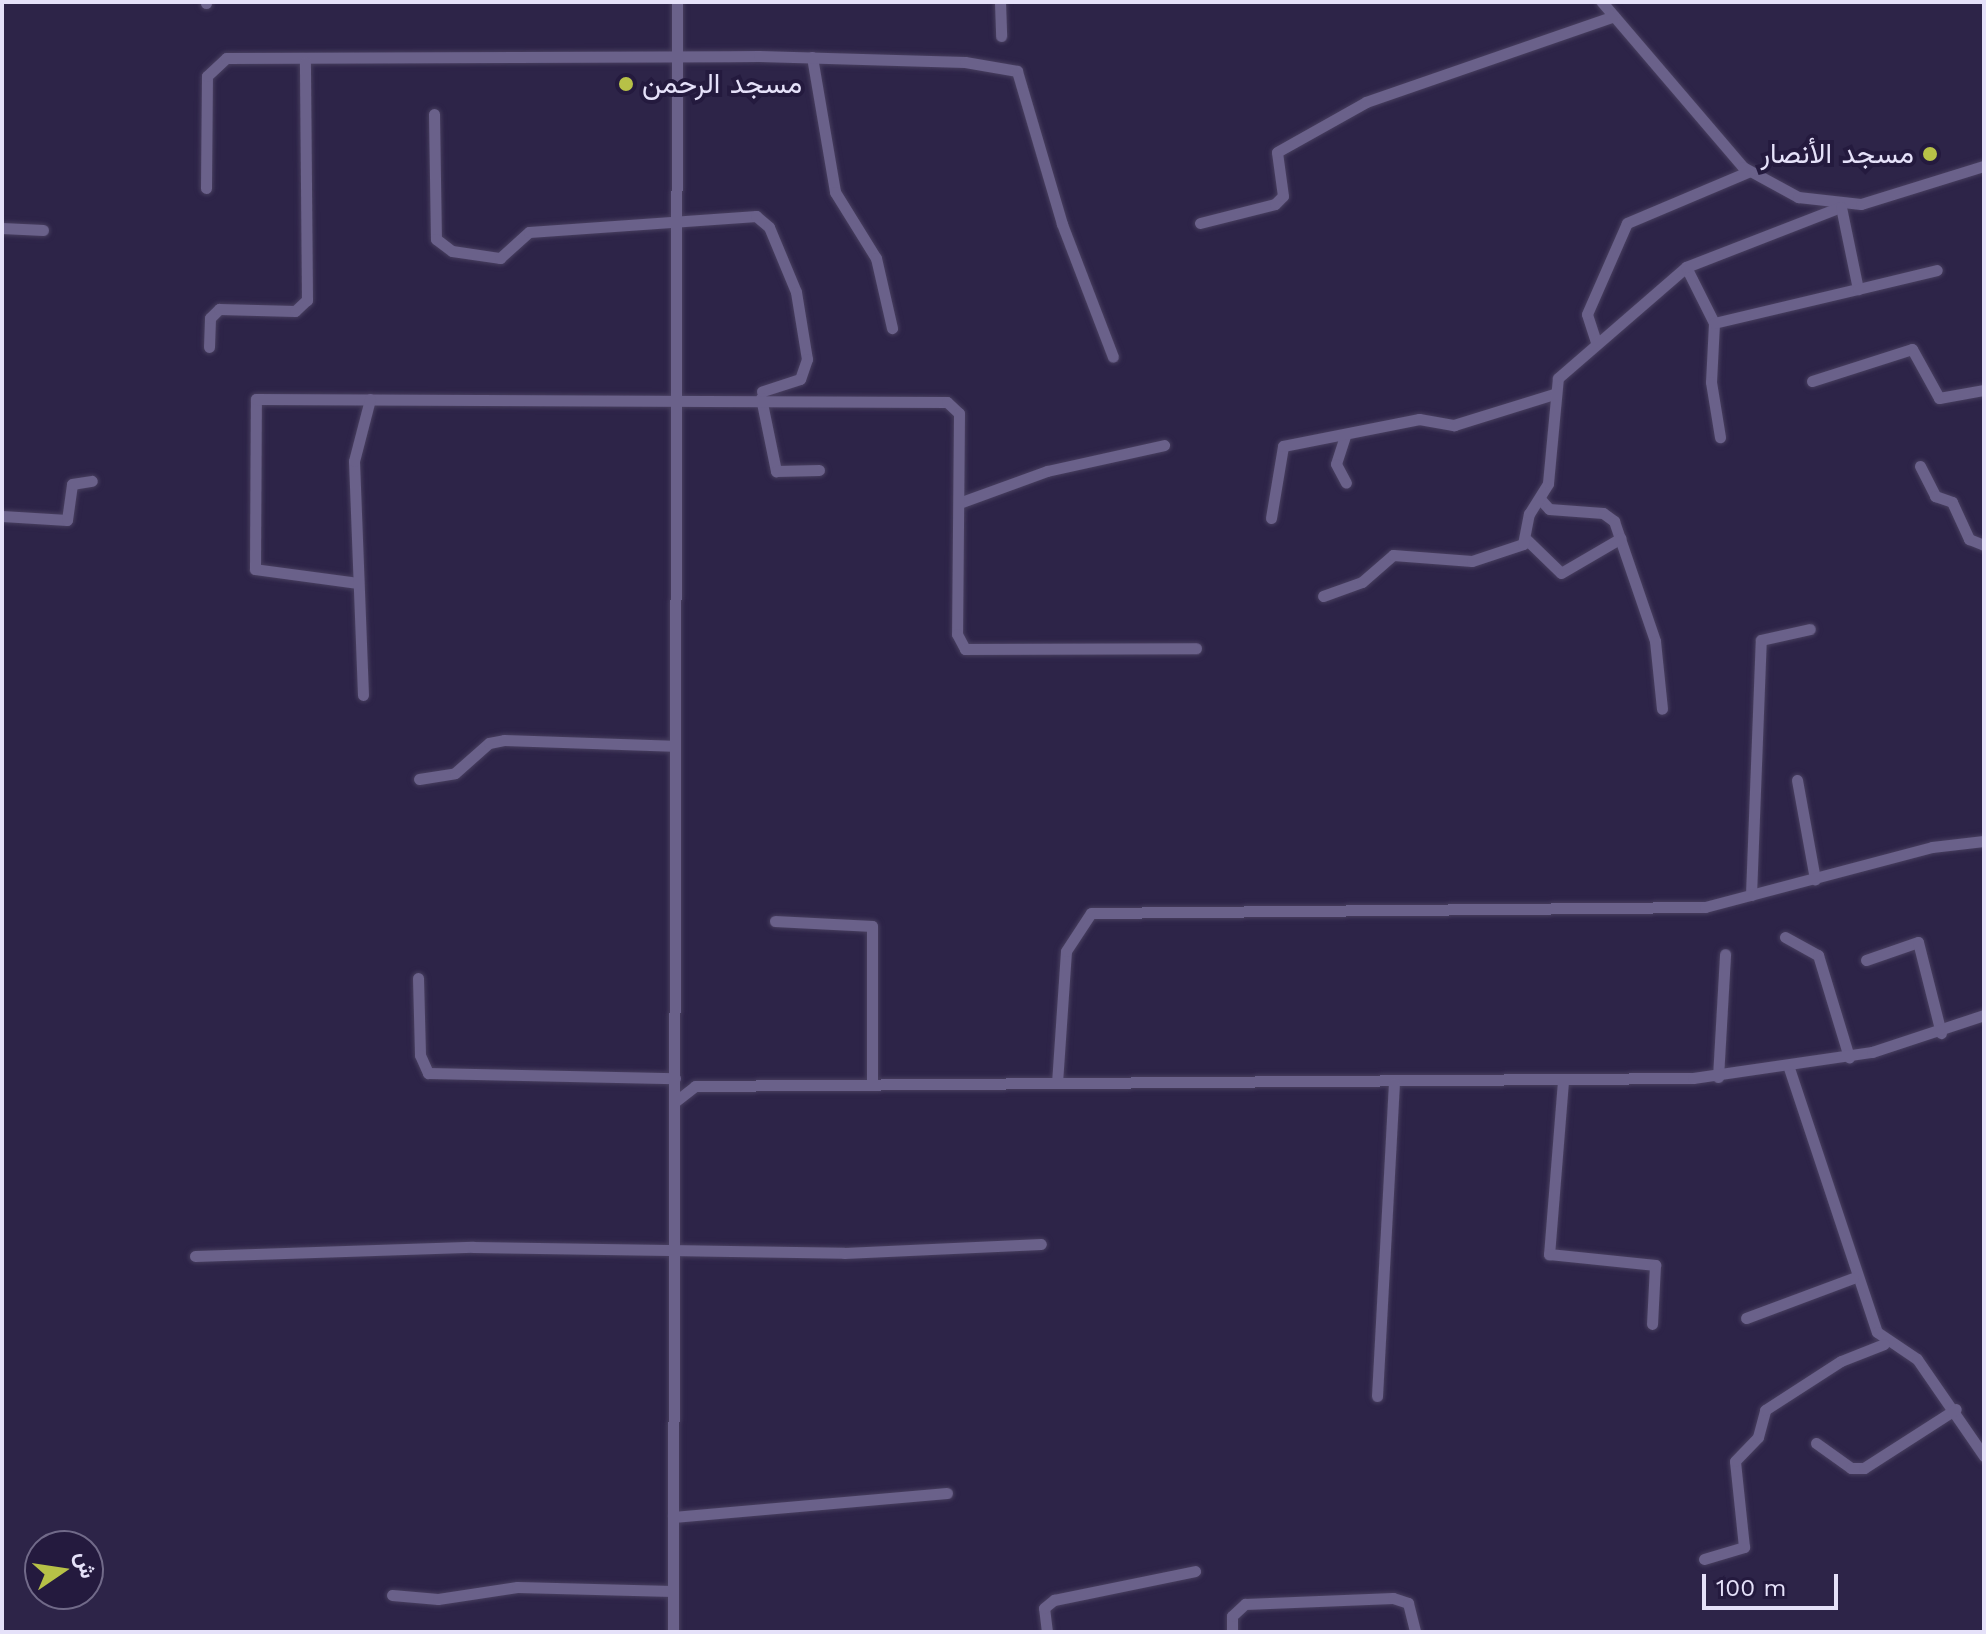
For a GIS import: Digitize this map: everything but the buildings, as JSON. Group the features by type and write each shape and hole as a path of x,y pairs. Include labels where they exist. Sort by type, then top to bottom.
{"street":[{"path":"673,1632 676,1101 672,746 677,2"},
{"path":"1000,2 1001,36"},
{"path":"1602,2 1748,172 1798,197 1841,207"},
{"path":"1200,223 1275,204 1283,196 1277,152 1366,102 1614,16"},
{"path":"812,57 835,192 876,258 892,328"},
{"path":"206,188 209,67 226,58 305,62 812,57 1017,71 1062,224 1113,357"},
{"path":"209,347 210,318 219,309 295,311 307,300 305,62"},
{"path":"434,114 435,226 442,247 500,258 529,232 732,215 756,216 769,227 796,292 807,359 800,379 775,390 674,398"},
{"path":"1527,540 1529,514 1541,500 1554,394 1565,368 1686,267 1841,207 1984,166"},
{"path":"1596,342 1587,314 1627,223 1748,172"},
{"path":"1841,207 1858,289"},
{"path":"2,228 43,230"},
{"path":"1686,267 1714,323 1711,382 1720,437"},
{"path":"1714,323 1937,270"},
{"path":"1812,381 1912,349 1939,398 1984,390"},
{"path":"1271,518 1283,446 1419,419 1454,425 1554,394"},
{"path":"358,583 255,569 252,409 261,398 761,398 954,403 959,503 957,634 965,649 1196,648"},
{"path":"761,398 776,471 819,470"},
{"path":"363,695 355,438 370,399"},
{"path":"1345,436 1336,464 1346,483"},
{"path":"959,503 1047,471 1164,445"},
{"path":"1920,466 1935,496 1952,502 1969,539 1984,545"},
{"path":"2,516 67,520 72,484 92,481"},
{"path":"1541,500 1564,512 1610,516 1621,538 1655,641 1662,709"},
{"path":"1527,540 1561,573 1621,538"},
{"path":"1323,596 1362,582 1393,555 1472,561 1527,540"},
{"path":"1751,895 1761,640 1810,629"},
{"path":"419,779 455,773 489,743 504,740 672,746"},
{"path":"1797,780 1815,879"},
{"path":"1057,1083 1066,951 1091,913 1259,906 1683,908 1751,895 1932,847 1984,841"},
{"path":"775,921 872,926 872,1083"},
{"path":"1785,937 1818,955 1849,1057"},
{"path":"1866,960 1918,942 1941,1033"},
{"path":"1718,1077 1725,954"},
{"path":"418,978 420,1055 428,1073 675,1074 695,1086 1394,1083 1718,1077 1849,1057 1941,1033 1984,1015"},
{"path":"1789,1068 1853,1278 1884,1344 1917,1359 1956,1409 1984,1456"},
{"path":"1563,1081 1549,1254 1655,1265 1652,1324"},
{"path":"1377,1396 1394,1083"},
{"path":"676,1101 695,1086"},
{"path":"195,1256 473,1247 675,1252 1041,1244"},
{"path":"1746,1318 1853,1278"},
{"path":"1704,1559 1744,1547 1735,1461 1758,1437 1765,1410 1841,1361 1884,1344"},
{"path":"1816,1443 1851,1468 1864,1468 1956,1409"},
{"path":"673,1517 947,1493"},
{"path":"1047,1632 1044,1608 1054,1600 1195,1571"},
{"path":"392,1595 438,1599 517,1587 672,1591"},
{"path":"1232,1632 1232,1616 1245,1604 1393,1598 1408,1603 1415,1632"}],"place":[{"name":"مسجد الرحمن","path":"626,84"},
{"name":"مسجد الأنصار","path":"1930,154"}]}
